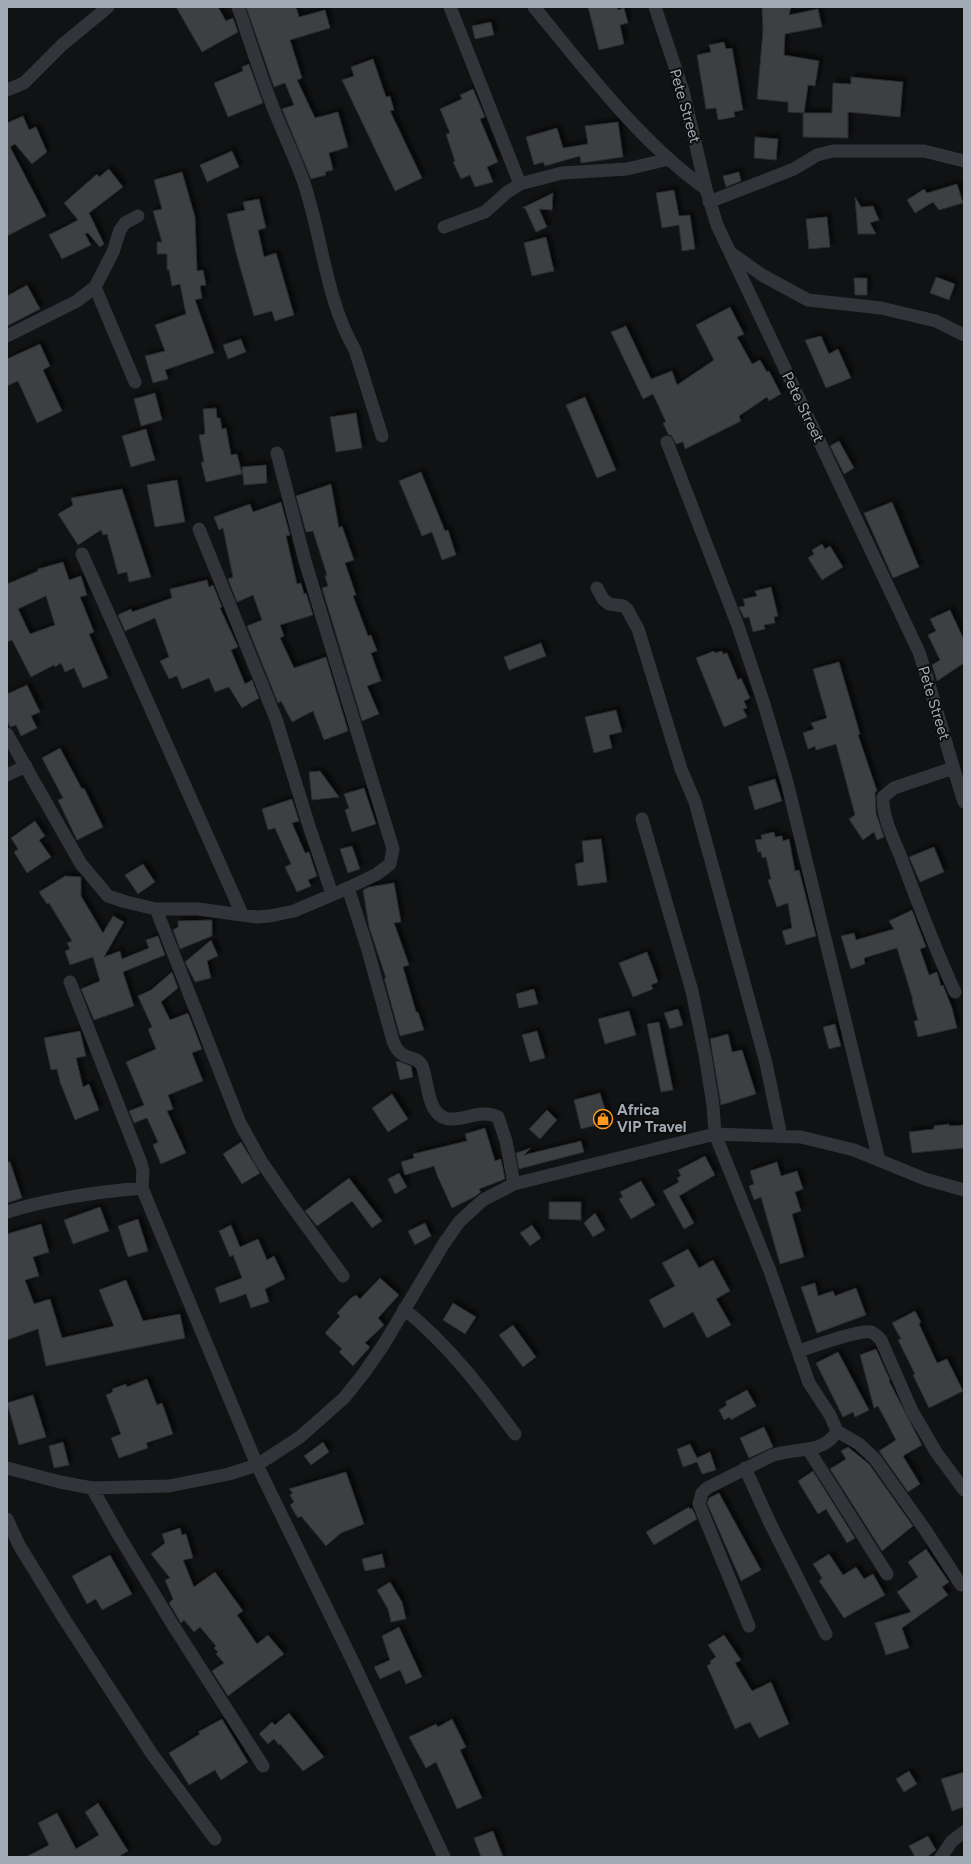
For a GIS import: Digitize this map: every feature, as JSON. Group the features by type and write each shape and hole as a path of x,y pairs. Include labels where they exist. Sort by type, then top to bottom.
{"street":[{"path":"7,90 24,83 62,45 108,7"},
{"path":"238,7 270,100 304,184 325,267 341,320 348,338 355,350 382,436"},
{"path":"450,7 520,184"},
{"path":"534,7 612,102 682,172 706,189"},
{"name":"Pete Street","path":"655,7 683,91 709,202 717,225 919,652 964,802"},
{"path":"709,202 794,169 817,155 833,151 924,151 964,161"},
{"path":"444,227 485,212 520,184 562,173 627,169 669,159"},
{"path":"7,336 78,301 94,287 113,252 120,230 125,223 138,216"},
{"path":"730,252 762,275 808,300 880,308 936,321 964,335"},
{"path":"94,287 136,382"},
{"path":"667,442 738,626 766,711 787,782 879,1160"},
{"path":"7,734 77,857 95,882 108,896 144,907 156,909 198,909 270,916 294,911 348,888 377,874 390,864 392,849 303,554 276,453"},
{"path":"199,529 276,719 308,823 332,894"},
{"path":"82,554 242,914"},
{"path":"597,588 603,599 609,604 623,606 627,609 638,629 681,769 695,802 766,1064 781,1136"},
{"path":"7,775 26,766"},
{"path":"953,768 894,788 883,797 883,803 892,835 919,908 955,992"},
{"path":"642,819 692,991 705,1055 713,1105 715,1134 770,1271 810,1383 830,1415 837,1431 859,1444 875,1459 926,1531 961,1585"},
{"path":"348,888 368,947 393,1041 402,1054 416,1060 421,1064 430,1100 442,1118 451,1119 480,1113 491,1114 498,1117 502,1124 514,1184"},
{"path":"156,909 240,1123 261,1161 288,1202 343,1276"},
{"path":"70,982 141,1163 143,1171 142,1188 256,1465 356,1668 444,1857"},
{"path":"7,1468 60,1482 92,1488 169,1486 229,1474 256,1465 300,1437 344,1398 380,1350 459,1222 483,1200 514,1184 715,1134 801,1137 854,1150 925,1180 964,1191"},
{"path":"7,1212 39,1202 90,1193 142,1188"},
{"path":"404,1309 426,1327 452,1352 515,1434"},
{"path":"799,1351 861,1333 872,1332 877,1335 881,1340 916,1418 936,1452 964,1490"},
{"path":"749,1626 699,1504 702,1493 707,1488 745,1468 781,1452 808,1450 823,1445 834,1437 837,1431"},
{"path":"808,1450 887,1574"},
{"path":"745,1468 770,1523 826,1634"},
{"path":"92,1488 159,1602 264,1766"},
{"path":"7,1519 19,1545 67,1624 152,1754 214,1839"},
{"path":"941,1857 952,1841 964,1832"}],"building":[{"path":"176,7 218,7 226,21 233,18 238,32 202,52"},
{"path":"246,7 296,7 299,17 325,10 330,28 290,40 302,78 297,80 315,118 338,112 348,147 329,153 333,170 325,172 326,175 311,179 282,109 294,105 285,83 274,87"},
{"path":"588,7 617,7 618,10 624,8 628,23 620,25 624,44 599,50"},
{"path":"762,7 791,7 789,15 818,9 822,27 785,34 784,55 819,61 815,86 808,85 804,113 788,112 788,102 757,99 763,31"},
{"path":"491,22 494,35 475,39 472,26"},
{"path":"724,42 726,49 732,48 743,110 734,112 735,117 718,120 716,108 706,109 697,55 711,52 709,45"},
{"path":"373,59 386,97 390,96 394,110 390,111 422,178 395,191 342,80 354,76 351,67"},
{"path":"249,64 263,103 228,117 214,83 243,71 242,67"},
{"path":"851,77 903,82 900,117 848,112 848,138 803,137 803,113 832,113 833,83 851,84"},
{"path":"473,89 485,117 480,119 498,162 487,167 493,182 475,187 470,175 461,179 453,162 455,161 446,134 450,133 440,109 462,99 460,95"},
{"path":"23,116 29,130 36,127 47,152 32,164 15,144 10,147 46,216 7,236 7,123"},
{"path":"618,122 623,157 581,163 580,156 545,166 543,162 534,165 526,137 557,128 563,148 588,144 585,126"},
{"path":"755,137 778,139 776,160 754,158"},
{"path":"232,151 239,167 207,182 200,165"},
{"path":"109,169 123,187 89,213 104,244 100,247 88,233 85,234 91,245 62,259 49,235 78,220 64,203 97,174 99,177"},
{"path":"182,172 195,217 197,271 203,270 206,285 200,286 202,298 195,300 214,353 165,370 168,379 153,383 145,356 165,351 155,325 186,314 180,284 172,286 169,270 167,270 167,254 157,254 157,242 162,242 153,211 162,209 154,180"},
{"path":"739,172 741,181 726,187 723,176"},
{"path":"957,184 963,203 939,210 933,202 915,213 907,200 924,189 927,193"},
{"path":"674,190 679,216 690,215 695,249 682,251 679,225 662,228 656,193"},
{"path":"553,193 552,210 539,209 547,227 536,232 525,208 522,208"},
{"path":"855,197 861,207 873,206 879,220 870,223 876,234 858,234"},
{"path":"259,199 266,228 258,230 264,257 276,253 294,315 275,321 272,311 254,316 236,253 227,214 245,210 243,202"},
{"path":"827,217 830,247 809,249 806,219"},
{"path":"546,237 554,271 532,276 524,243"},
{"path":"936,277 955,284 949,300 930,293"},
{"path":"854,278 867,278 867,295 855,295"},
{"path":"27,285 40,309 7,326 7,296"},
{"path":"730,307 744,334 737,337 752,364 760,360 767,372 769,371 781,394 769,401 767,397 739,416 741,421 685,449 683,442 676,444 672,436 668,434 663,423 666,422 653,394 643,399 611,332 626,326 651,379 672,371 677,385 714,360 696,325"},
{"path":"821,336 829,354 838,349 851,378 826,388 805,340"},
{"path":"241,339 246,352 228,359 223,345"},
{"path":"40,344 50,366 43,370 62,411 37,423 18,381 7,386 7,359"},
{"path":"155,393 162,420 141,426 134,399"},
{"path":"585,397 616,470 597,478 566,405"},
{"path":"216,408 217,418 220,418 222,429 226,428 231,455 237,454 242,474 206,482 201,462 204,462 199,435 205,434 203,409"},
{"path":"356,413 362,448 336,452 330,417"},
{"path":"146,429 155,460 131,467 122,436"},
{"path":"839,441 854,468 844,474 830,446"},
{"path":"266,465 267,483 244,485 242,467"},
{"path":"421,472 445,531 448,530 456,555 442,560 432,532 422,536 399,481"},
{"path":"177,480 185,522 155,527 147,485"},
{"path":"331,484 339,528 342,526 354,560 345,563 356,595 353,596 368,636 371,635 377,651 371,653 381,681 367,686 379,714 362,721 322,588 328,586 325,576 327,575 313,531 306,532 296,496"},
{"path":"122,489 151,577 129,582 127,572 118,574 107,534 103,535 101,530 78,545 58,514 73,505 71,498"},
{"path":"281,502 290,535 286,536 297,584 301,583 313,615 280,625 284,636 280,638 294,668 326,657 348,731 324,740 313,711 292,722 281,701 278,703 247,626 262,620 253,595 237,602 228,579 233,577 223,528 219,530 214,517 250,504 253,512"},
{"path":"892,502 919,567 893,578 864,513"},
{"path":"822,544 825,549 830,546 843,567 822,580 808,558 814,554 812,550"},
{"path":"63,562 69,580 81,576 87,595 80,597 94,632 89,634 108,678 83,688 74,668 65,672 61,663 31,677 12,640 7,642 7,584 38,571 38,569","holes":["46,596 55,625 30,634 18,609"]},
{"path":"207,580 209,587 213,585 222,607 220,608 238,647 231,650 245,684 252,680 259,698 242,708 229,687 215,692 209,678 182,689 177,676 169,679 160,661 169,657 155,618 125,631 118,615 131,609 132,612 172,598 170,589"},
{"path":"771,587 778,616 774,617 775,623 764,625 765,629 753,632 749,617 744,618 739,607 745,606 743,599 757,596 755,591"},
{"path":"950,610 964,640 964,663 937,681 932,665 940,660 928,635 936,631 930,619"},
{"path":"541,643 546,656 509,670 504,657"},
{"path":"714,651 715,653 722,651 723,654 727,653 738,680 741,678 750,698 744,701 747,708 743,709 747,717 724,727 696,658"},
{"path":"839,662 860,734 858,735 877,791 875,792 876,813 884,837 877,840 874,832 863,840 849,819 855,815 836,744 816,750 815,746 808,749 803,733 814,729 811,723 827,718 813,669"},
{"path":"27,685 40,712 31,716 37,728 21,736 16,725 10,727 7,720 7,694"},
{"path":"616,710 622,732 609,735 612,748 594,753 585,717"},
{"path":"60,748 82,789 84,788 103,827 77,840 58,800 63,798 42,758"},
{"path":"320,771 339,797 312,800 309,772"},
{"path":"775,779 782,801 755,810 748,787"},
{"path":"364,788 376,824 352,832 345,810 349,808 344,794"},
{"path":"292,799 299,821 292,823 305,853 309,852 317,876 308,880 311,886 297,892 285,867 291,864 275,828 268,830 262,809"},
{"path":"35,821 45,836 39,840 51,857 27,873 14,852 18,849 11,838"},
{"path":"774,832 775,837 782,836 783,841 789,839 795,871 799,870 816,936 786,945 782,931 792,928 788,903 777,907 768,880 771,879 766,857 762,858 761,852 758,852 755,840 762,839 761,835"},
{"path":"601,839 607,882 578,886 575,864 584,862 582,841"},
{"path":"352,846 360,869 348,873 340,849"},
{"path":"934,847 944,872 920,882 909,857"},
{"path":"143,864 155,882 138,894 125,875"},
{"path":"65,876 81,877 81,896 103,933 113,916 124,922 104,957 120,951 122,959 149,948 146,940 158,936 165,955 123,972 134,1006 94,1020 81,989 100,981 93,957 70,965 65,951 70,949 67,943 72,941 49,903 47,904 39,892"},
{"path":"394,883 401,922 394,923 409,965 403,967 416,1012 418,1012 424,1030 400,1036 384,978 386,978 369,927 363,890 369,887"},
{"path":"912,910 926,947 920,949 929,975 937,972 941,986 943,985 952,1008 957,1028 918,1037 914,1021 918,1020 897,948 864,958 865,964 851,969 841,936 854,933 856,940 894,929 889,921"},
{"path":"212,920 212,936 180,949 173,930 178,927 178,921"},
{"path":"211,940 218,956 207,961 211,978 195,982 185,962"},
{"path":"647,952 658,982 651,985 653,989 633,997 619,963"},
{"path":"172,972 178,988 161,1002 170,1020 188,1013 202,1049 192,1053 203,1081 168,1095 173,1109 167,1111 186,1153 161,1164 153,1145 158,1142 147,1118 134,1123 129,1111 144,1105 126,1062 156,1049 148,1029 152,1027 138,996 151,990"},
{"path":"534,989 538,1004 519,1008 516,994"},
{"path":"678,1009 683,1025 670,1029 664,1013"},
{"path":"629,1011 636,1035 605,1044 598,1019"},
{"path":"659,1022 673,1090 661,1092 647,1024"},
{"path":"835,1024 841,1046 829,1049 823,1027"},
{"path":"80,1031 86,1056 76,1058 83,1087 89,1084 99,1110 75,1120 60,1082 57,1069 51,1070 44,1038"},
{"path":"537,1031 545,1058 530,1062 522,1035"},
{"path":"728,1034 732,1052 742,1050 756,1094 721,1105 710,1039"},
{"path":"398,1061 411,1066 413,1077 400,1080 396,1062"},
{"path":"600,1093 609,1122 581,1129 574,1100"},
{"path":"392,1094 408,1119 388,1132 372,1108"},
{"path":"547,1110 557,1120 540,1139 529,1129"},
{"path":"949,1124 949,1126 964,1125 964,1148 912,1153 909,1132 934,1129 934,1126"},
{"path":"485,1128 495,1161 501,1159 505,1179 479,1189 481,1192 474,1197 452,1208 434,1166 405,1175 401,1162 414,1158 413,1154 467,1141 465,1134"},
{"path":"581,1141 584,1152 519,1169 516,1153 531,1148 524,1155"},
{"path":"241,1142 260,1173 242,1184 223,1154"},
{"path":"705,1156 715,1175 679,1196 694,1223 684,1229 663,1191 679,1182 677,1178 681,1176 678,1170"},
{"path":"7,1162 10,1162 22,1198 7,1203"},
{"path":"777,1162 781,1176 797,1171 803,1189 795,1192 801,1211 792,1214 804,1257 780,1264 761,1197 754,1200 749,1186 754,1184 750,1171"},
{"path":"399,1173 407,1187 395,1194 388,1179"},
{"path":"349,1178 382,1221 372,1228 352,1201 317,1226 305,1211"},
{"path":"641,1181 655,1205 631,1219 619,1199 623,1197 620,1192"},
{"path":"549,1202 581,1202 581,1220 549,1219"},
{"path":"100,1207 109,1231 73,1244 64,1220"},
{"path":"595,1213 605,1230 593,1237 584,1223"},
{"path":"138,1219 148,1251 128,1257 118,1226"},
{"path":"425,1223 431,1236 415,1245 408,1231"},
{"path":"41,1224 49,1252 33,1257 39,1276 25,1280 34,1304 50,1299 62,1338 114,1326 99,1290 126,1280 143,1321 180,1314 185,1338 46,1366 38,1329 7,1340 7,1234"},
{"path":"231,1225 240,1247 258,1239 267,1260 274,1256 285,1279 265,1289 269,1302 251,1308 246,1294 220,1303 215,1288 242,1278 233,1255 230,1257 219,1231"},
{"path":"532,1225 541,1238 530,1246 520,1233"},
{"path":"688,1249 699,1268 713,1260 730,1291 716,1299 731,1325 707,1338 693,1312 664,1328 649,1300 675,1286 662,1263"},
{"path":"380,1278 399,1295 378,1318 384,1325 365,1343 370,1347 353,1366 339,1352 342,1349 325,1333 340,1316 337,1313 351,1298 356,1295 360,1299"},
{"path":"815,1283 818,1296 833,1291 835,1296 856,1288 866,1315 817,1333 801,1287"},
{"path":"453,1303 476,1317 465,1334 443,1320"},
{"path":"915,1311 921,1322 919,1324 937,1363 947,1359 963,1391 929,1408 913,1375 915,1374 898,1340 901,1339 892,1323"},
{"path":"513,1325 536,1357 523,1367 499,1335"},
{"path":"876,1349 890,1380 889,1381 922,1445 903,1456 920,1484 908,1492 879,1451 896,1440 878,1406 874,1408 860,1355"},
{"path":"838,1352 869,1410 855,1417 853,1412 843,1417 816,1363"},
{"path":"147,1379 157,1405 162,1403 173,1434 146,1443 148,1448 119,1458 111,1438 121,1434 106,1395 113,1392 112,1389 126,1384 127,1387"},
{"path":"747,1390 756,1406 731,1420 730,1417 724,1420 719,1410 727,1405 725,1402"},
{"path":"33,1395 46,1437 19,1445 7,1403"},
{"path":"764,1427 773,1447 749,1458 740,1438"},
{"path":"63,1442 69,1465 54,1468 49,1446"},
{"path":"323,1442 329,1452 311,1465 304,1456"},
{"path":"690,1444 697,1458 710,1452 716,1470 702,1474 697,1462 683,1467 677,1449"},
{"path":"848,1447 869,1464 913,1526 882,1551 830,1469 846,1459 841,1451"},
{"path":"813,1471 855,1538 847,1543 826,1509 818,1514 798,1481"},
{"path":"346,1472 364,1524 341,1533 326,1546 301,1516 298,1518 290,1505 294,1502 290,1495 293,1493 289,1489"},
{"path":"719,1493 761,1570 741,1581 707,1503 709,1498"},
{"path":"689,1507 690,1509 692,1508 697,1519 654,1545 646,1532"},
{"path":"180,1528 182,1535 186,1534 193,1558 183,1560 194,1587 215,1572 243,1611 237,1615 257,1644 268,1635 284,1654 228,1696 212,1671 224,1663 216,1654 218,1652 214,1648 216,1646 200,1627 194,1632 184,1620 181,1623 169,1603 173,1599 165,1580 170,1578 151,1554 165,1543 162,1534"},
{"path":"926,1549 949,1582 942,1587 948,1595 902,1628 909,1648 886,1655 875,1623 911,1612 897,1592 918,1577 908,1562"},
{"path":"382,1554 385,1567 365,1571 362,1559"},
{"path":"829,1554 843,1575 856,1567 864,1579 873,1574 885,1595 844,1618 819,1581 822,1578 813,1564"},
{"path":"110,1555 132,1594 102,1610 96,1599 87,1604 72,1576"},
{"path":"390,1582 402,1602 406,1619 391,1622 388,1609 377,1590"},
{"path":"399,1627 422,1677 406,1684 400,1670 380,1679 374,1667 390,1660 382,1636"},
{"path":"724,1635 741,1660 735,1663 752,1691 771,1682 789,1724 759,1738 750,1722 735,1729 707,1666 711,1663 710,1661 716,1657 708,1645"},
{"path":"289,1713 324,1757 303,1771 280,1744 279,1745 274,1739 268,1744 259,1734 272,1722 275,1725"},
{"path":"222,1719 248,1762 221,1780 215,1770 189,1785 169,1753 200,1734 198,1732"},
{"path":"452,1719 466,1747 460,1750 482,1798 457,1809 436,1762 426,1768 409,1737 436,1724 438,1727"},
{"path":"909,1771 917,1784 904,1792 896,1779"},
{"path":"964,1772 964,1807 952,1811 941,1779"},
{"path":"98,1803 128,1851 118,1857 26,1857 49,1845 38,1823 57,1813 76,1849 99,1835 85,1812"},
{"path":"493,1831 503,1857 481,1857 474,1838"},
{"path":"928,1836 936,1850 927,1857 915,1857 909,1846"}],"place":[{"name":"Africa VIP Travel","path":"603,1119"}]}
